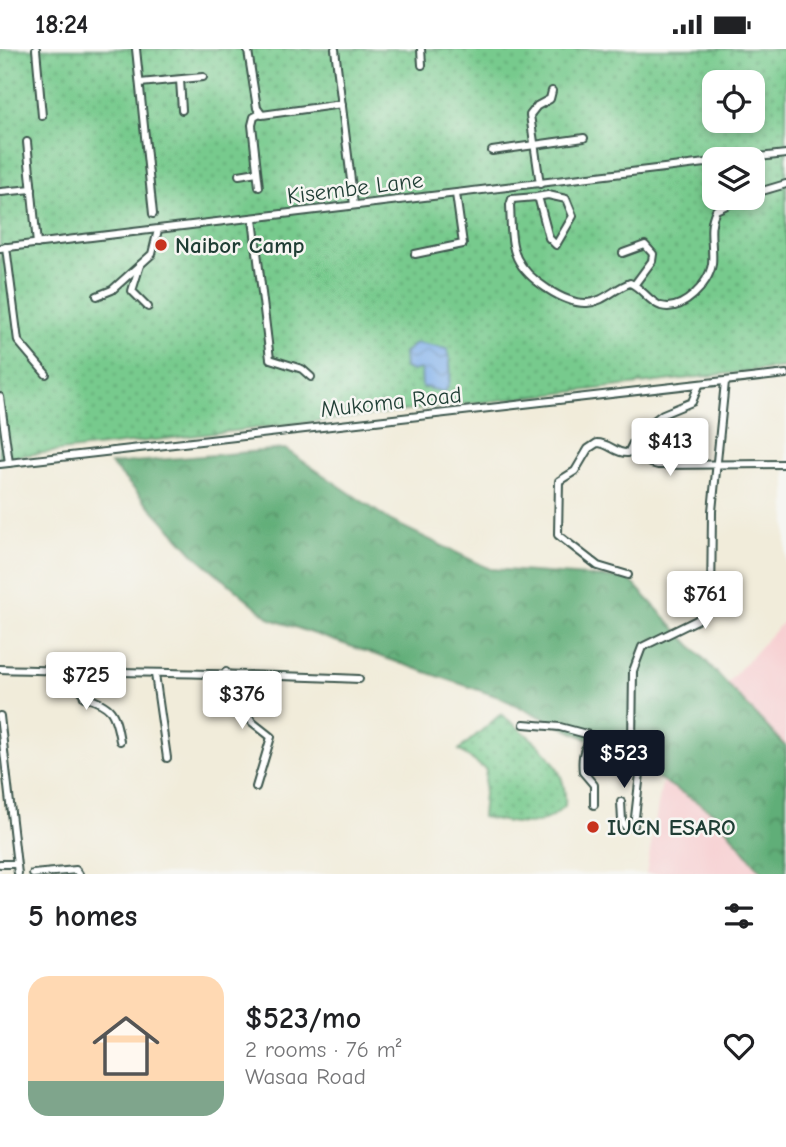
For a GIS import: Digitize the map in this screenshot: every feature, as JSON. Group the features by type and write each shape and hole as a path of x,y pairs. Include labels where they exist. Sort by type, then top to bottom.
{"street":[{"path":"36,49 43,116"},
{"path":"136,49 153,214"},
{"path":"335,49 354,205"},
{"path":"421,49 422,65"},
{"path":"248,51 260,114"},
{"path":"140,83 203,77"},
{"path":"180,80 182,110"},
{"path":"540,184 530,115 537,106 550,99 552,90"},
{"path":"259,187 251,125 254,117 342,104"},
{"path":"492,151 584,138"},
{"path":"27,142 37,244"},
{"path":"765,156 786,153"},
{"name":"Kisembe Lane","path":"3,247 702,164"},
{"path":"239,175 257,172"},
{"path":"765,190 786,184"},
{"path":"1,192 32,189"},
{"path":"415,254 463,244 456,194"},
{"path":"536,197 542,208 549,238 556,245 573,216 566,199 555,196 536,197 517,198 510,205 516,257 526,272 554,292 575,302 602,300 627,283 635,284 663,306 682,303 691,297 711,267 711,225 716,210"},
{"path":"253,219 270,359 278,364 302,369 311,377"},
{"path":"97,296 112,290 153,252 158,230"},
{"path":"623,253 645,245 653,254 652,261 635,284"},
{"path":"3,247 18,341 46,374"},
{"path":"141,264 132,291 148,307"},
{"name":"Mukoma Road","path":"0,464 786,373"},
{"path":"632,743 631,693 636,657 642,647 697,620 711,605 715,465 725,382"},
{"path":"631,450 638,433 670,410 692,402 699,385"},
{"path":"0,397 9,463"},
{"path":"628,575 598,566 558,535 561,478 575,471 591,445 603,443 623,454 631,450 643,450 651,463 658,465 786,464"},
{"path":"0,669 155,674 226,672 359,679"},
{"path":"76,672 84,697 103,702 111,710 120,741"},
{"path":"226,672 252,722 271,737 256,787"},
{"path":"155,674 167,758"},
{"path":"0,716 18,874"},
{"path":"524,724 560,727 639,746 642,756 634,826 626,827 622,821 621,802"},
{"path":"594,805 594,785 584,776 583,765 590,745 602,738"},
{"path":"0,864 16,864"},
{"path":"33,874 76,870 79,874"}],"shaded area":[{"path":"786,618 786,874 646,874 668,749"}],"green space":[{"path":"0,49 786,49 786,367 0,458"},
{"path":"285,449 391,521 490,569 629,579 786,747 786,874 763,874 713,812 621,755 499,697 271,619 196,556 111,464"},
{"path":"501,714 546,753 561,776 565,806 545,820 526,824 482,817 486,770 459,750"}],"water":[{"path":"416,343 447,349 450,371 445,392 422,387 421,369 412,371 405,368 404,353"}],"place":[{"name":"Naibor Camp","path":"161,245"},
{"name":"IUCN ESARO","path":"593,827"}]}
